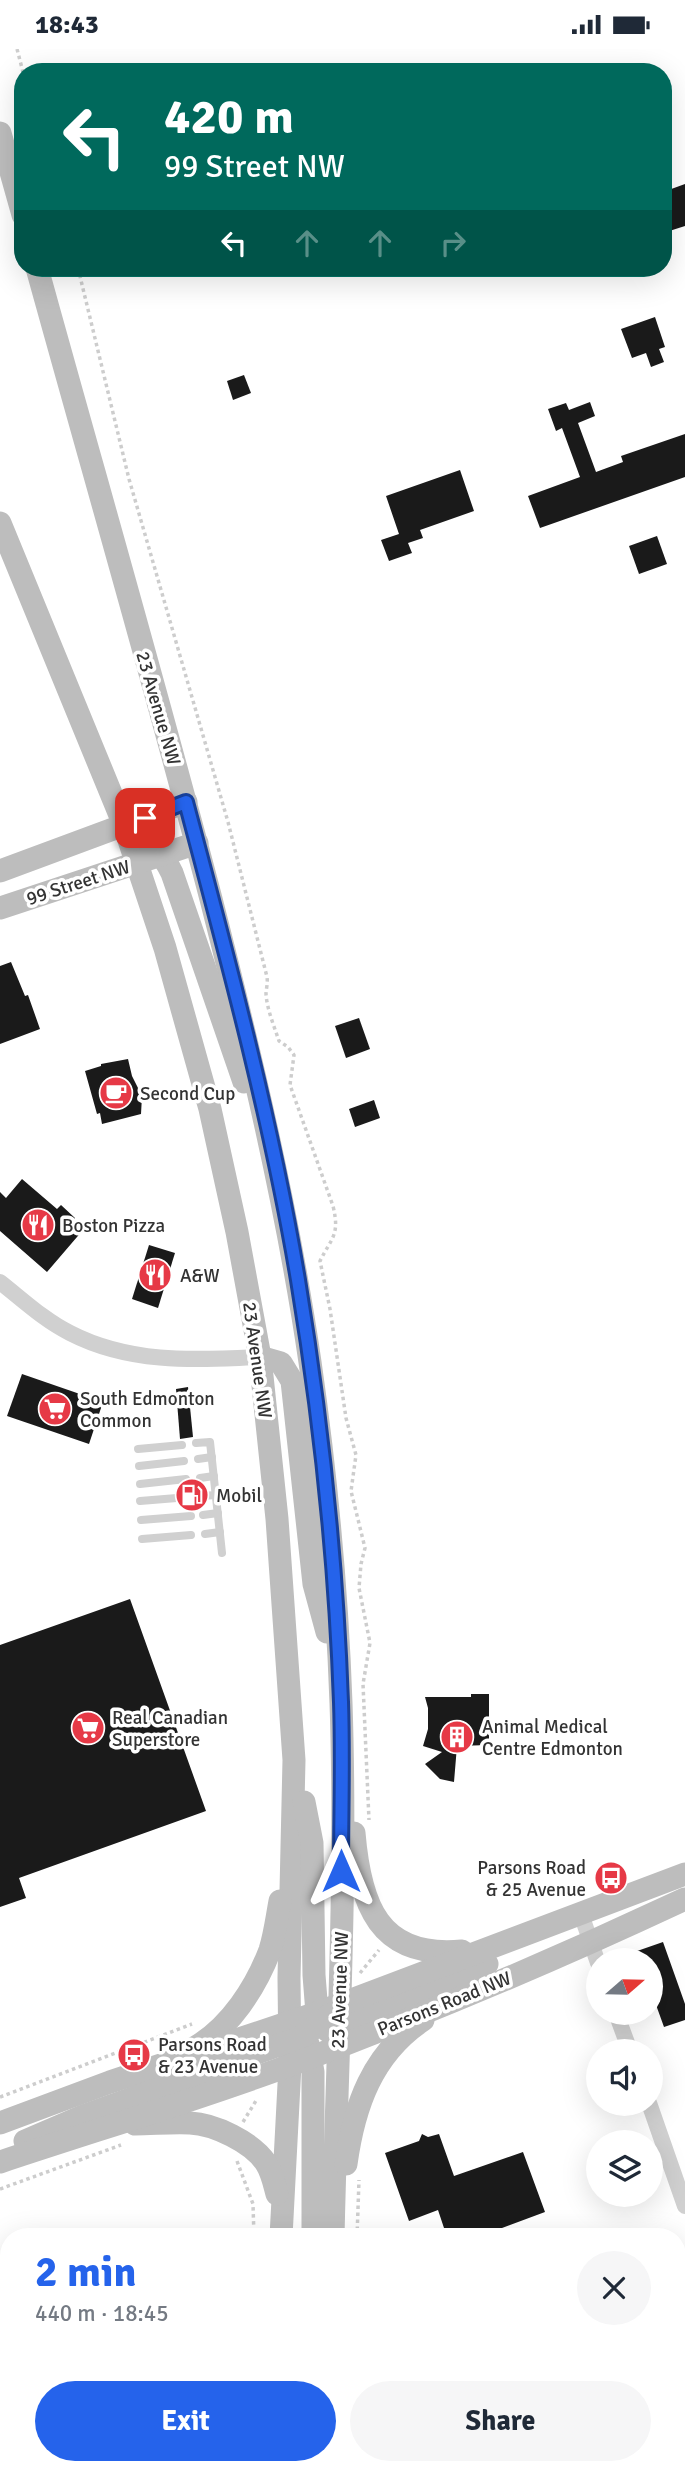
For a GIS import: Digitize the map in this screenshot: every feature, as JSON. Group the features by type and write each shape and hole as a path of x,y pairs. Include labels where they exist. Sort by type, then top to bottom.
{"main road":[{"path":"0,132 14,183"},
{"name":"23 Avenue NW","path":"40,277 186,802 245,1032 282,1192 313,1381 329,1523 341,1706 316,2032"},
{"name":"23 Avenue NW","path":"0,523 124,825 137,863 185,1015 210,1109 237,1233 260,1357 280,1548 295,1760 294,1820 316,2032 332,2228"},
{"name":"99 Street NW","path":"0,871 186,802"},
{"path":"124,825 137,831 163,854 172,873 282,1192"},
{"name":"99 Street NW","path":"0,908 197,843"},
{"path":"260,1357 281,1363 292,1381 314,1584 340,1679"},
{"path":"341,1706 347,1732 357,1863 367,1902 377,1921 400,1940 435,1951 464,1951 519,1935"},
{"path":"295,1760 312,1843 316,2032 313,2228"},
{"path":"110,2082 201,2044 229,2020 248,1994 270,1948 294,1820"},
{"name":"Parsons Road NW","path":"0,2160 290,2065 316,2032 519,1935 685,1874"},
{"name":"Parsons Road NW","path":"603,1948 685,1899"},
{"path":"0,2160 40,2133 316,2032 519,1950 573,1917"},
{"name":"Parsons Road NW","path":"0,2123 110,2082 316,2032 586,1955"},
{"path":"342,2228 348,2147 362,2093 383,2056 413,2027 429,2016 509,1976"},
{"path":"281,2225 290,2065"},
{"path":"108,2126 203,2124 236,2139 267,2163 272,2174 281,2225"}],"street":[{"path":"0,1282 37,1312 68,1332 114,1350 176,1360 260,1357"},
{"path":"573,1917 592,1948"},
{"path":"654,2116 685,2206"}],"lane":[{"path":"196,1443 210,1442 222,1553"},
{"path":"138,1449 182,1445"},
{"path":"198,1459 212,1457"},
{"path":"139,1466 184,1461"},
{"path":"200,1478 214,1476"},
{"path":"140,1483 186,1479"},
{"path":"202,1496 216,1495"},
{"path":"141,1501 189,1497"},
{"path":"203,1515 218,1513"},
{"path":"141,1520 191,1516"},
{"path":"205,1534 220,1532"},
{"path":"142,1539 191,1535"}],"path":[{"path":"80,277 129,479 164,594"},
{"path":"357,1976 380,1949"},
{"path":"0,2097 194,2023"},
{"path":"239,2130 259,2097"},
{"path":"0,2189 128,2143"},
{"path":"236,2159 253,2204 254,2228"}],"building":[{"path":"685,184 685,226 672,230 672,189"},
{"path":"655,317 665,347 659,349 664,362 651,367 646,353 632,358 621,329"},
{"path":"244,375 251,393 233,400 227,381"},
{"path":"590,402 595,416 578,423 596,472 623,462 621,456 685,434 685,477 540,528 528,496 580,477 562,428 556,431 548,409 566,403 569,410"},
{"path":"460,470 474,511 420,530 423,538 408,543 412,553 389,561 381,540 399,534 386,496"},
{"path":"657,536 667,564 639,574 629,546"},
{"path":"11,962 25,996 28,995 40,1029 0,1044 0,966"},
{"path":"359,1018 370,1049 346,1058 335,1026"},
{"name":"Second Cup","path":"128,1059 132,1076 142,1096 141,1114 102,1124 85,1071 101,1064"},
{"path":"374,1100 380,1118 355,1127 349,1109"},
{"name":"Boston Pizza","path":"22,1179 57,1209 61,1205 75,1218 72,1221 83,1230 47,1272 0,1231 0,1192 6,1198"},
{"name":"A&W","path":"149,1245 175,1253 158,1308 132,1299"},
{"name":"South Edmonton Common","path":"22,1374 103,1402 89,1444 7,1416"},
{"path":"188,1387 193,1437 180,1439 176,1389"},
{"name":"Real Canadian Superstore","path":"130,1599 206,1811 19,1878 26,1898 0,1907 0,1645"},
{"name":"Animal Medical Centre Edmonton","path":"471,1694 489,1694 489,1745 457,1746 454,1782 440,1779 425,1764 442,1752 423,1746 428,1729 425,1697 471,1697"},
{"path":"663,1942 685,2004 685,2020 664,2027 663,1948 646,1948"},
{"path":"422,2134 428,2137 439,2134 454,2176 523,2152 545,2212 502,2228 444,2228 438,2210 409,2221 385,2153 419,2141"}],"place":[{"name":"Second Cup","path":"116,1093"},
{"name":"Boston Pizza","path":"38,1225"},
{"name":"A&W","path":"155,1275"},
{"name":"South Edmonton Common","path":"55,1409"},
{"name":"Mobil","path":"192,1495"},
{"name":"Real Canadian Superstore","path":"88,1728"},
{"name":"Animal Medical Centre Edmonton","path":"457,1737"},
{"name":"Parsons Road & 25 Avenue","path":"611,1878"},
{"name":"Parsons Road & 23 Avenue","path":"134,2055"}],"route":[{"path":"145,818 186,802 245,1032 282,1192 311,1368 329,1523 341,1706 341,1871"}]}
